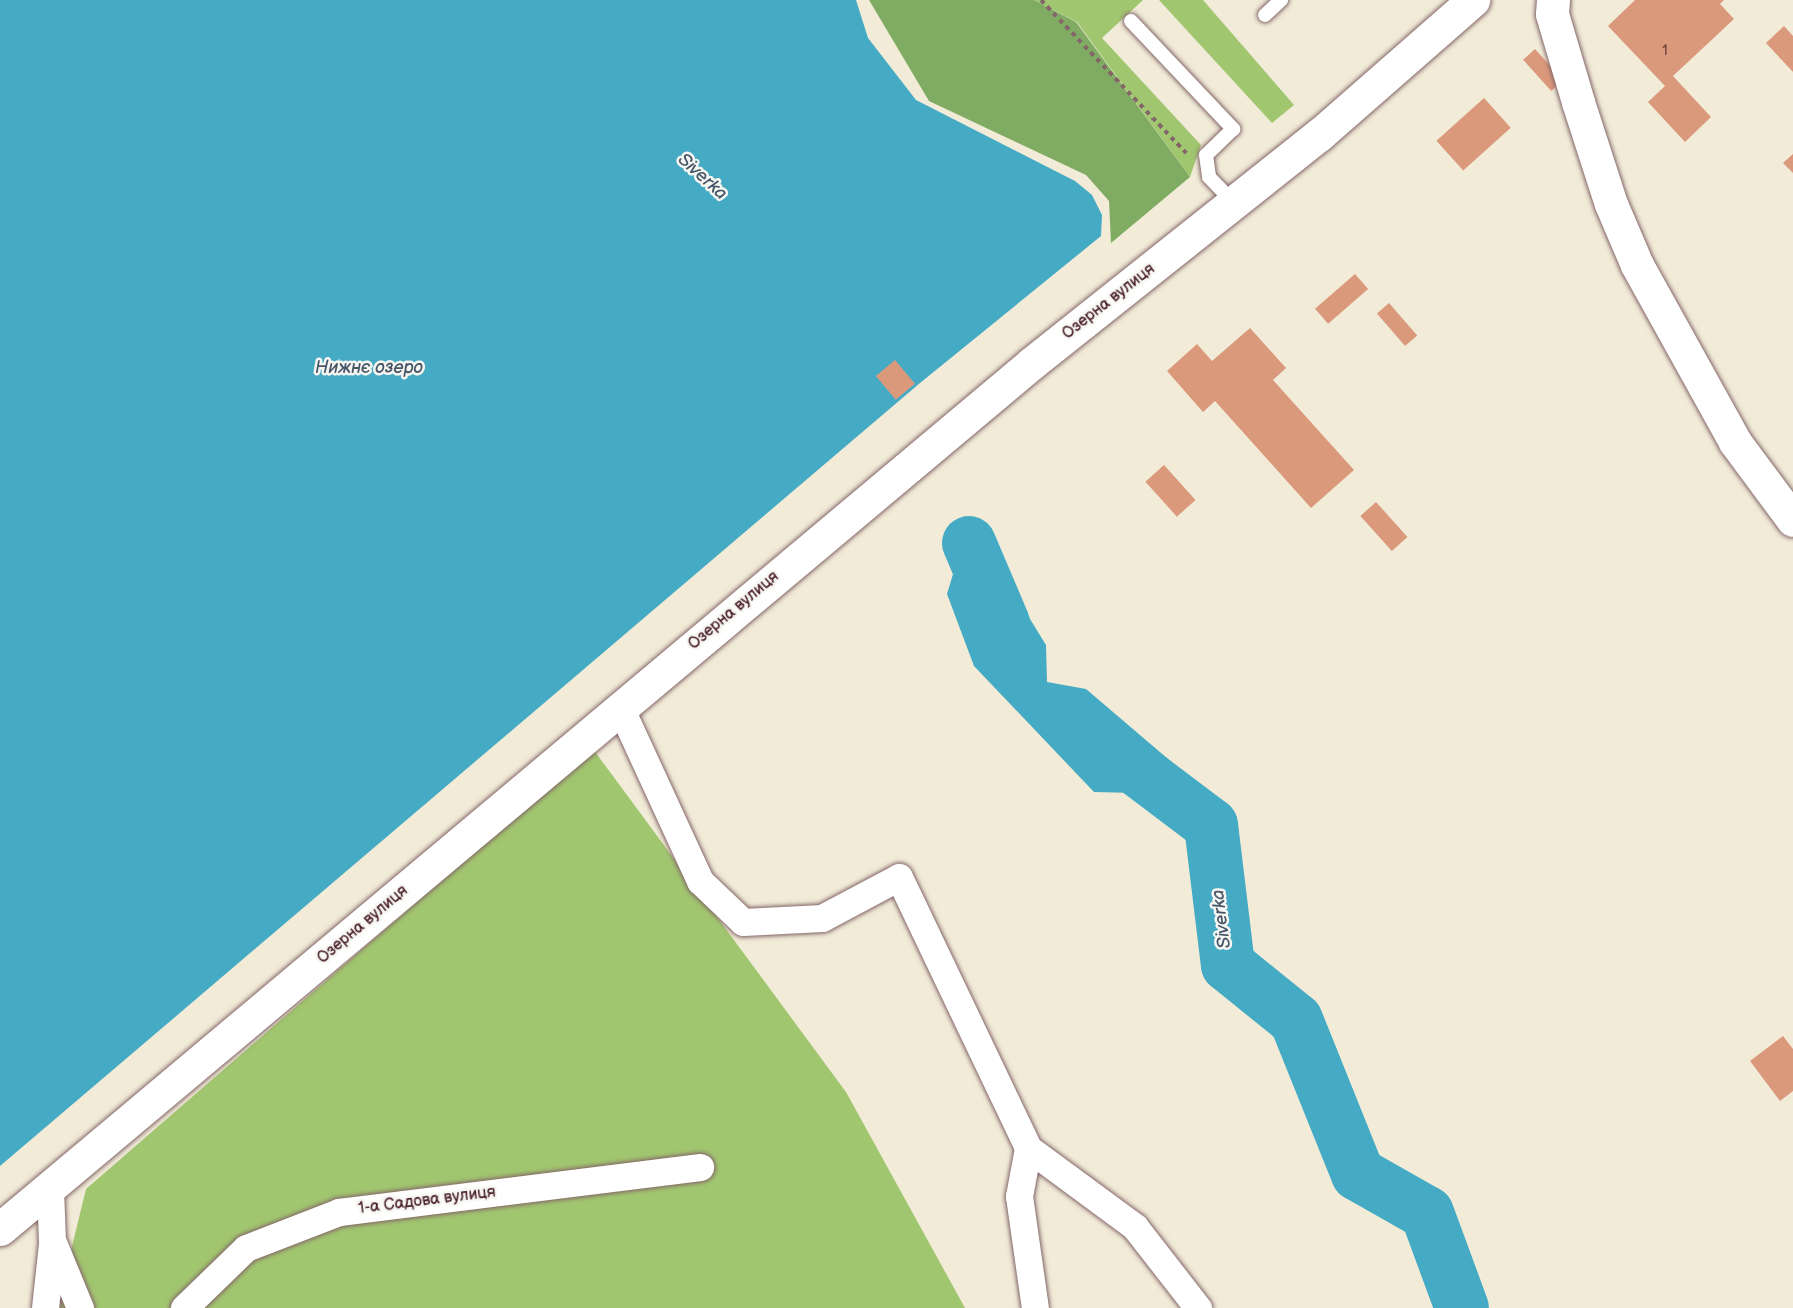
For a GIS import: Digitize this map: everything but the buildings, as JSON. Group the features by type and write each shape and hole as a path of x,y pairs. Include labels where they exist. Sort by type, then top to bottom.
{"street":[{"name":"Озерна вулиця","path":"0,1229 1032,363 1234,203 1473,0"},
{"path":"1553,0 1552,14 1578,102 1611,204 1637,265 1735,442 1793,520"},
{"path":"620,707 700,881 743,922 822,918 899,877 1028,1148 1135,1227 1198,1308"},
{"path":"1028,1148 1019,1196 1035,1308"},
{"name":"1-а Садова вулиця","path":"184,1308 246,1248 339,1212 700,1167"},
{"path":"45,1308 52,1240 50,1189"},
{"path":"52,1240 80,1308"}],"lane":[{"path":"1265,15 1281,0"},
{"path":"1131,21 1233,129 1206,155 1209,177 1234,203"}],"path":[{"path":"1041,0 1209,177"}],"green space":[{"path":"869,0 1034,0 1076,22 1190,177 1111,243 1109,201 1086,175 929,101"},
{"path":"1034,0 1143,0 1102,38 1201,145 1190,177 1077,22"},
{"path":"1159,0 1203,0 1294,105 1272,123"},
{"path":"593,749 846,1092 965,1308 57,1308 86,1189"}],"water":[{"name":"Нижнє озеро","path":"0,0 856,0 868,38 916,100 1075,181 1092,195 1102,215 1101,236 920,383 0,1166"},
{"path":"960,551 995,562 1046,645 1047,682 1086,689 1181,770 1170,805 1137,793 1094,792 974,666 947,594"}],"waterway":[{"name":"Siverka","path":"969,543 1003,623"},
{"name":"Siverka","path":"1114,752 1211,825 1228,965 1296,1020 1358,1174 1427,1213 1462,1308"}]}
